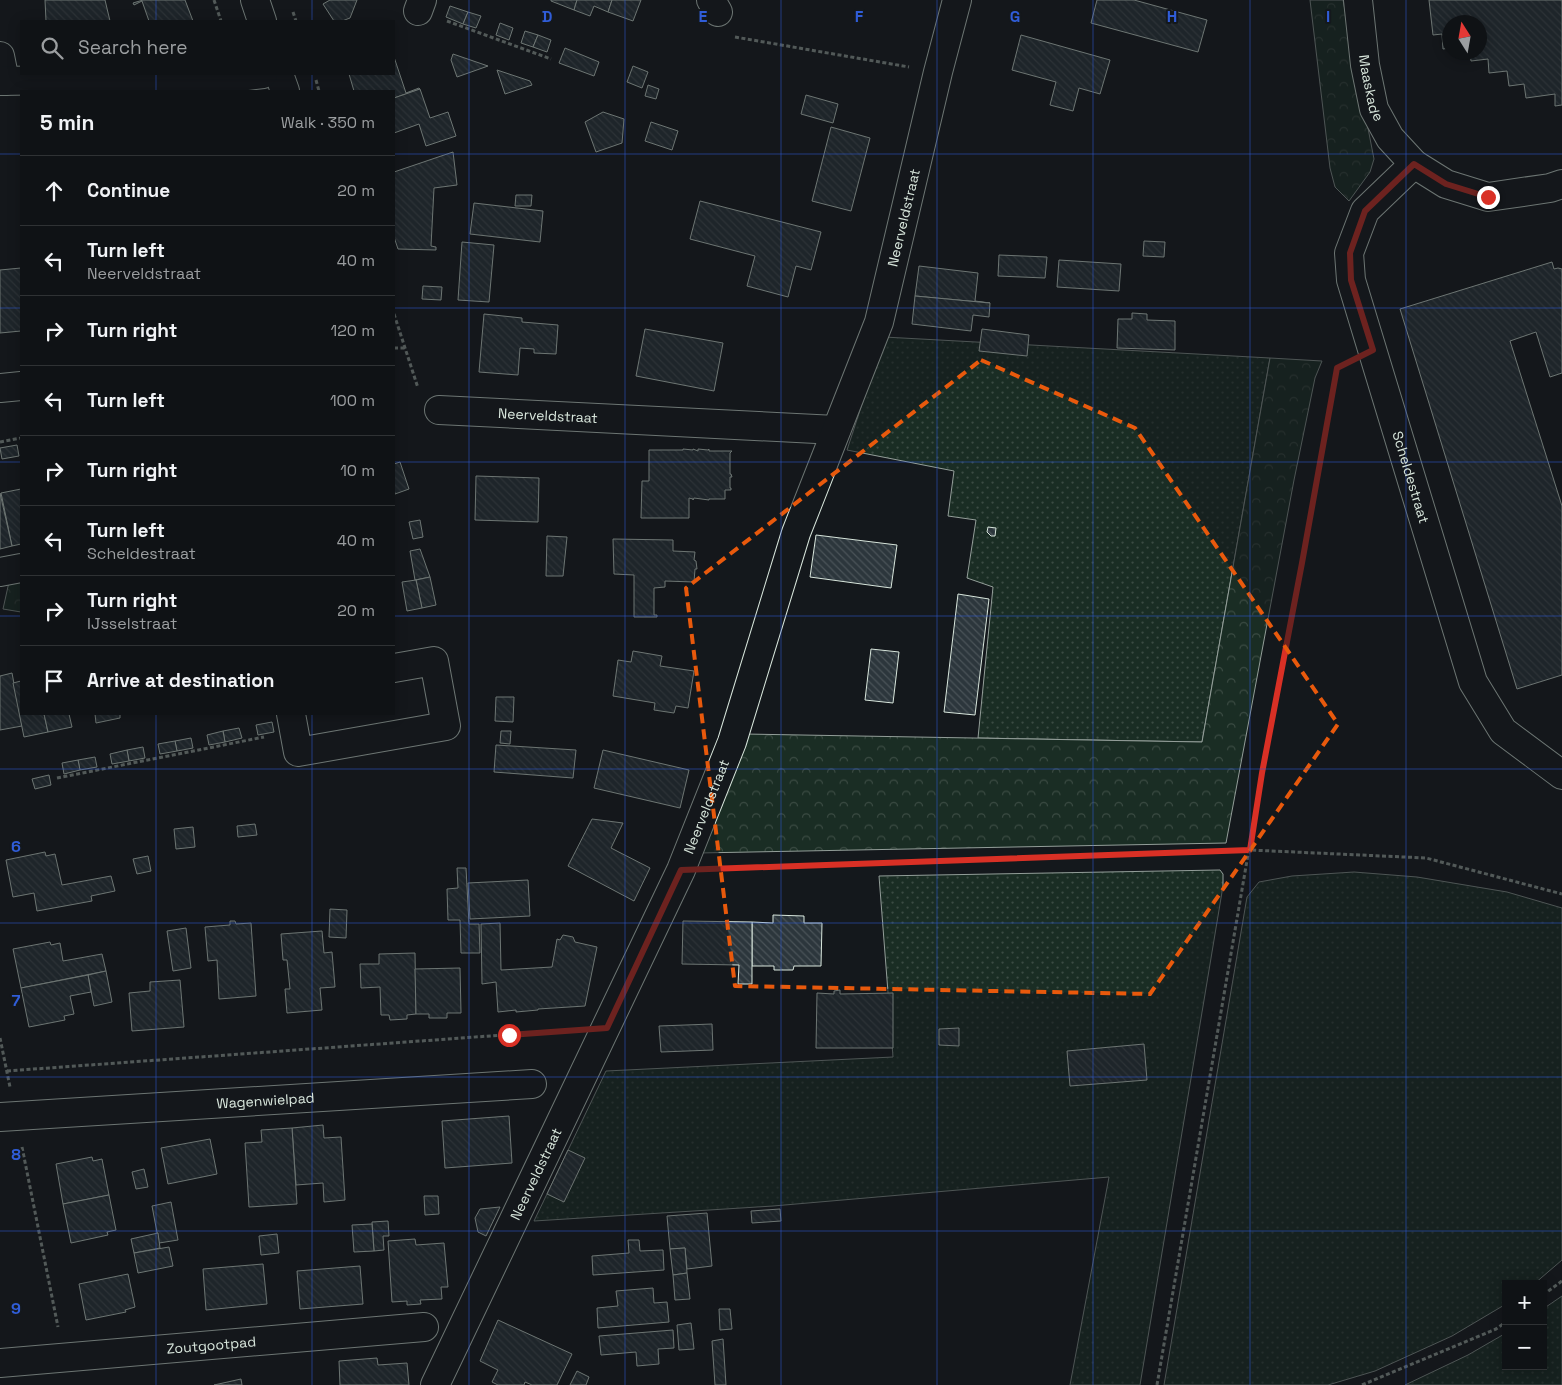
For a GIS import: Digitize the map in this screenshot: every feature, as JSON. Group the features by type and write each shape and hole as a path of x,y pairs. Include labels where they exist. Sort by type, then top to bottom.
{"street":[{"path":"255,0 262,20"},
{"name":"Neerveldstraat","path":"435,1385 681,870 732,742 796,533 879,322 938,72 957,0"},
{"name":"Maaskade","path":"1358,0 1365,65 1374,109 1390,138 1414,164 1446,184 1488,197 1550,188 1562,184"},
{"path":"2,73 20,73"},
{"path":"120,75 239,77 255,75"},
{"path":"279,75 285,90"},
{"name":"Scheldestraat","path":"1414,164 1365,211 1350,253 1351,280 1473,682 1503,731 1562,775"},
{"path":"0,388 20,386"},
{"name":"Neerveldstraat","path":"439,410 836,430"},
{"path":"0,572 20,568"},
{"path":"293,722 298,752 446,726 434,661 395,668"},
{"name":"Wagenwielpad","path":"8,1117 532,1084"},
{"name":"Zoutgootpad","path":"0,1364 424,1327"},
{"path":"0,1372 3,1385"}],"path":[{"path":"214,0 221,20"},
{"path":"420,5 551,59"},
{"path":"715,6 729,36 938,72"},
{"path":"395,317 423,404 439,410"},
{"path":"395,348 405,348"},
{"path":"1157,1385 1262,773 1337,368 1373,350"},
{"path":"0,442 20,438"},
{"path":"57,778 293,722"},
{"path":"681,870 1250,850 1426,858 1562,894"},
{"path":"7,1071 607,1028"},
{"path":"0,1038 7,1071 8,1117 65,1358"},
{"path":"1547,1292 1562,1281"},
{"path":"1362,1385 1496,1330 1502,1325"}],"highlighted area":[{"path":"981,360 1135,428 1338,724 1150,994 735,986 686,588"}],"green space":[{"path":"1310,0 1343,0 1374,159 1370,172 1349,201 1335,187 1330,168"},
{"path":"884,337 1270,358 1202,742 978,738 993,587 967,578 976,520 948,516 954,471 847,450"},
{"path":"1270,358 1322,361 1315,378 1294,480 1226,843 698,853 744,734 1202,742"},
{"path":"20,580 20,612 3,609 9,582"},
{"path":"1220,870 1223,874 1223,886 1140,1385 1070,1385 1109,1177 773,1206 534,1221 606,1071 893,1057 879,876"},
{"path":"1354,872 1417,877 1507,892 1562,908 1562,1260 1539,1280 1502,1280 1502,1306 1452,1336 1375,1371 1328,1385 1164,1385 1247,897 1259,882 1292,876"},
{"path":"1562,1296 1562,1385 1405,1385 1468,1355 1502,1335 1502,1370 1547,1370 1547,1306"}],"building":[{"path":"45,0 105,0 110,20 46,20"},
{"path":"143,0 185,0 193,20 149,20 142,1 134,5 133,3"},
{"path":"330,0 357,0 350,18 345,20 333,20 323,4"},
{"path":"551,0 577,0 574,10"},
{"path":"577,0 612,0 608,12 594,6 590,16 574,10"},
{"path":"612,0 641,0 633,21 608,12"},
{"path":"1097,0 1134,0 1207,20 1198,52 1091,23"},
{"path":"1429,0 1562,0 1562,105 1555,106 1555,94 1526,98 1524,84 1509,86 1507,71 1489,73 1487,59 1487,15 1442,15 1442,34 1433,35"},
{"path":"450,6 468,12 463,24 446,17"},
{"path":"468,12 481,16 476,28 463,24"},
{"path":"500,23 513,28 509,40 496,35"},
{"path":"525,31 538,35 533,47 521,43"},
{"path":"538,35 551,40 547,52 533,47"},
{"path":"1021,35 1110,60 1100,94 1079,88 1073,111 1050,105 1056,82 1012,70"},
{"path":"565,48 599,62 594,76 559,63"},
{"path":"453,54 488,66 457,77 451,60"},
{"path":"395,60 406,93 420,89 395,98 395,90 354,90 349,75 395,75"},
{"path":"633,66 648,72 642,88 627,82"},
{"path":"497,70 530,81 532,85 505,94"},
{"path":"648,85 659,89 656,99 645,96"},
{"path":"420,89 430,118 448,112 456,136 426,146 419,124 395,133 395,98"},
{"path":"806,95 838,104 833,123 801,114"},
{"path":"603,112 624,119 622,143 596,152 585,122"},
{"path":"651,122 678,131 672,150 645,141"},
{"path":"831,127 870,138 851,211 812,201"},
{"path":"453,152 457,185 434,188 431,246 436,247 436,250 398,249 395,240 395,172"},
{"path":"516,195 532,195 531,206 515,206"},
{"path":"700,201 821,232 811,270 796,266 788,297 747,286 755,256 690,239"},
{"path":"474,203 543,211 540,242 470,234"},
{"path":"1144,241 1165,242 1164,257 1143,256"},
{"path":"462,242 494,245 489,302 458,300"},
{"path":"999,255 1047,257 1045,278 998,276"},
{"path":"1059,260 1121,264 1119,291 1057,287"},
{"path":"1552,262 1554,269 1562,269 1562,373 1550,377 1536,332 1510,341 1562,506 1562,675 1517,689 1400,309"},
{"path":"919,266 978,273 975,301 990,303 915,296"},
{"path":"20,268 20,331 0,333 0,270"},
{"path":"423,286 442,287 441,300 422,299"},
{"path":"915,296 990,303 989,317 973,315 971,331 912,324"},
{"path":"1132,313 1147,314 1147,320 1175,321 1175,350 1117,348 1118,319 1132,319"},
{"path":"484,314 522,318 522,322 558,325 556,354 534,353 534,349 520,348 518,375 479,372"},
{"path":"645,329 723,343 714,391 636,376"},
{"path":"982,329 1029,335 1027,356 979,351"},
{"path":"17,445 19,456 2,459 0,448"},
{"path":"649,450 732,451 730,453 731,490 725,490 725,499 709,500 694,498 693,500 689,498 689,518 641,518 642,481 649,481"},
{"path":"400,462 409,489 395,494 395,464"},
{"path":"476,476 539,478 538,522 475,520"},
{"path":"20,489 20,544 12,546 1,493"},
{"path":"0,493 12,546 0,549"},
{"path":"420,520 423,537 413,539 409,522"},
{"path":"988,527 996,528 995,536 991,536 987,532"},
{"path":"816,535 897,545 891,588 810,577"},
{"path":"547,536 567,537 563,576 546,576"},
{"path":"613,539 673,540 673,551 695,552 694,560 696,561 697,569 695,569 694,582 665,581 665,587 654,588 654,615 657,615 657,617 634,617 634,575 614,574"},
{"path":"420,549 430,577 415,580 410,551"},
{"path":"430,577 436,605 422,608 416,580"},
{"path":"416,580 422,608 407,611 402,582"},
{"path":"958,594 989,599 975,715 944,712"},
{"path":"871,649 899,652 893,703 865,700"},
{"path":"633,651 662,656 660,666 694,671 688,708 676,706 674,713 654,710 655,703 613,696 618,660 631,662"},
{"path":"12,673 22,726 0,730 0,676"},
{"path":"20,681 20,715 44,715 48,732 24,737 13,683"},
{"path":"496,697 514,697 513,722 495,721"},
{"path":"44,715 69,715 72,727 48,732"},
{"path":"95,715 120,715 120,718 96,723"},
{"path":"272,722 274,732 258,735 256,725"},
{"path":"239,728 242,738 225,742 223,731"},
{"path":"223,731 225,742 209,745 207,735"},
{"path":"501,731 511,731 510,744 500,743"},
{"path":"191,738 193,748 177,751 175,741"},
{"path":"175,741 177,751 160,754 158,744"},
{"path":"496,745 576,750 573,778 494,772"},
{"path":"143,747 145,758 129,761 127,750"},
{"path":"127,750 129,761 112,764 110,754"},
{"path":"603,750 689,770 680,808 594,788"},
{"path":"95,757 97,767 80,770 78,760"},
{"path":"78,760 80,770 64,774 62,763"},
{"path":"49,775 51,785 35,789 32,779"},
{"path":"592,819 623,823 611,848 650,868 634,901 568,866"},
{"path":"255,824 257,835 238,837 237,826"},
{"path":"193,827 195,847 176,849 174,829"},
{"path":"45,852 46,856 55,854 62,885 111,876 115,891 91,896 92,901 37,911 34,893 13,897 6,860"},
{"path":"148,856 151,871 137,874 133,859"},
{"path":"457,868 466,868 469,924 479,924 480,953 461,953 460,920 448,920 447,889 458,888"},
{"path":"528,880 530,916 470,919 468,883"},
{"path":"330,909 347,910 346,938 329,937"},
{"path":"773,915 804,916 804,923 822,923 821,966 794,966 793,970 774,970 774,966 752,966 752,922 773,923"},
{"path":"230,921 235,921 236,924 251,923 256,996 219,999 217,960 208,961 205,927 230,925"},
{"path":"683,921 752,922 752,984 738,984 739,965 682,964"},
{"path":"500,923 501,970 552,967 557,939 560,940 563,935 573,937 575,942 597,947 585,1006 498,1012 496,982 482,984 481,924"},
{"path":"186,928 191,968 173,971 167,931"},
{"path":"322,931 324,953 332,952 335,987 320,988 322,1010 287,1013 285,989 290,989 287,960 283,960 281,934"},
{"path":"50,942 51,945 60,943 63,961 102,954 106,971 21,988 13,949"},
{"path":"415,953 416,1014 407,1015 407,1019 390,1020 389,1015 381,1015 380,987 361,988 360,964 379,964 379,954"},
{"path":"460,968 461,1013 447,1013 447,1018 429,1018 429,1014 416,1014 415,969"},
{"path":"106,971 112,1002 94,1006 88,975"},
{"path":"88,975 91,992 70,996 74,1014 64,1016 65,1020 29,1027 21,988"},
{"path":"180,980 184,1027 132,1031 129,993 150,991 150,982"},
{"path":"840,990 840,994 893,993 893,1048 816,1048 817,993 834,994 834,991"},
{"path":"712,1024 713,1050 661,1052 659,1026"},
{"path":"959,1028 959,1046 939,1045 939,1029"},
{"path":"1144,1044 1147,1080 1070,1086 1067,1051"},
{"path":"509,1116 512,1163 445,1168 442,1121"},
{"path":"323,1125 324,1138 341,1137 345,1200 324,1202 323,1183 296,1185 292,1128"},
{"path":"292,1128 297,1204 249,1207 245,1143 262,1142 261,1130"},
{"path":"210,1139 217,1174 168,1184 161,1148"},
{"path":"568,1150 585,1158 564,1202 547,1194"},
{"path":"92,1157 93,1161 102,1159 109,1195 63,1204 56,1164"},
{"path":"144,1169 148,1187 136,1189 132,1172"},
{"path":"109,1195 116,1230 107,1232 108,1235 71,1243 63,1204"},
{"path":"424,1196 438,1196 439,1214 425,1215"},
{"path":"171,1202 178,1240 159,1243 152,1206"},
{"path":"500,1207 486,1236 478,1232 475,1218 480,1209"},
{"path":"780,1209 781,1221 752,1223 751,1211"},
{"path":"707,1213 712,1266 687,1269 685,1248 670,1249 667,1216"},
{"path":"388,1221 389,1236 383,1236 384,1250 374,1251 372,1222"},
{"path":"372,1224 374,1251 354,1252 352,1225"},
{"path":"158,1233 160,1248 134,1253 131,1239"},
{"path":"277,1234 279,1253 261,1255 259,1236"},
{"path":"415,1239 416,1245 444,1243 448,1287 441,1287 442,1299 420,1300 421,1304 407,1305 407,1301 392,1302 388,1241"},
{"path":"628,1240 639,1240 640,1251 663,1250 664,1270 593,1275 592,1256 629,1253"},
{"path":"169,1247 173,1266 138,1273 134,1253"},
{"path":"685,1248 687,1273 673,1275 670,1249"},
{"path":"263,1264 267,1304 206,1310 203,1269"},
{"path":"360,1266 363,1304 300,1309 297,1271"},
{"path":"687,1273 690,1299 675,1300 673,1275"},
{"path":"128,1274 135,1307 125,1310 126,1312 86,1320 79,1284"},
{"path":"653,1288 654,1303 667,1302 669,1322 598,1328 597,1308 618,1306 616,1291"},
{"path":"719,1309 730,1309 732,1329 720,1330"},
{"path":"498,1320 572,1354 557,1385 532,1385 525,1382 524,1385 498,1385 492,1382 498,1370 480,1361"},
{"path":"691,1323 694,1349 679,1350 677,1325"},
{"path":"673,1330 674,1348 658,1349 659,1364 637,1366 636,1352 601,1355 599,1336"},
{"path":"723,1339 726,1385 715,1385 712,1341"},
{"path":"377,1358 378,1365 407,1363 409,1385 340,1385 339,1361"},
{"path":"577,1371 589,1377 586,1385 570,1385"},
{"path":"241,1379 242,1385 214,1385"}],"route":[{"path":"509,1035 607,1028 681,870 1250,850 1262,773 1337,368 1373,350 1351,280 1350,253 1365,211 1414,164 1446,184 1488,197"}]}
